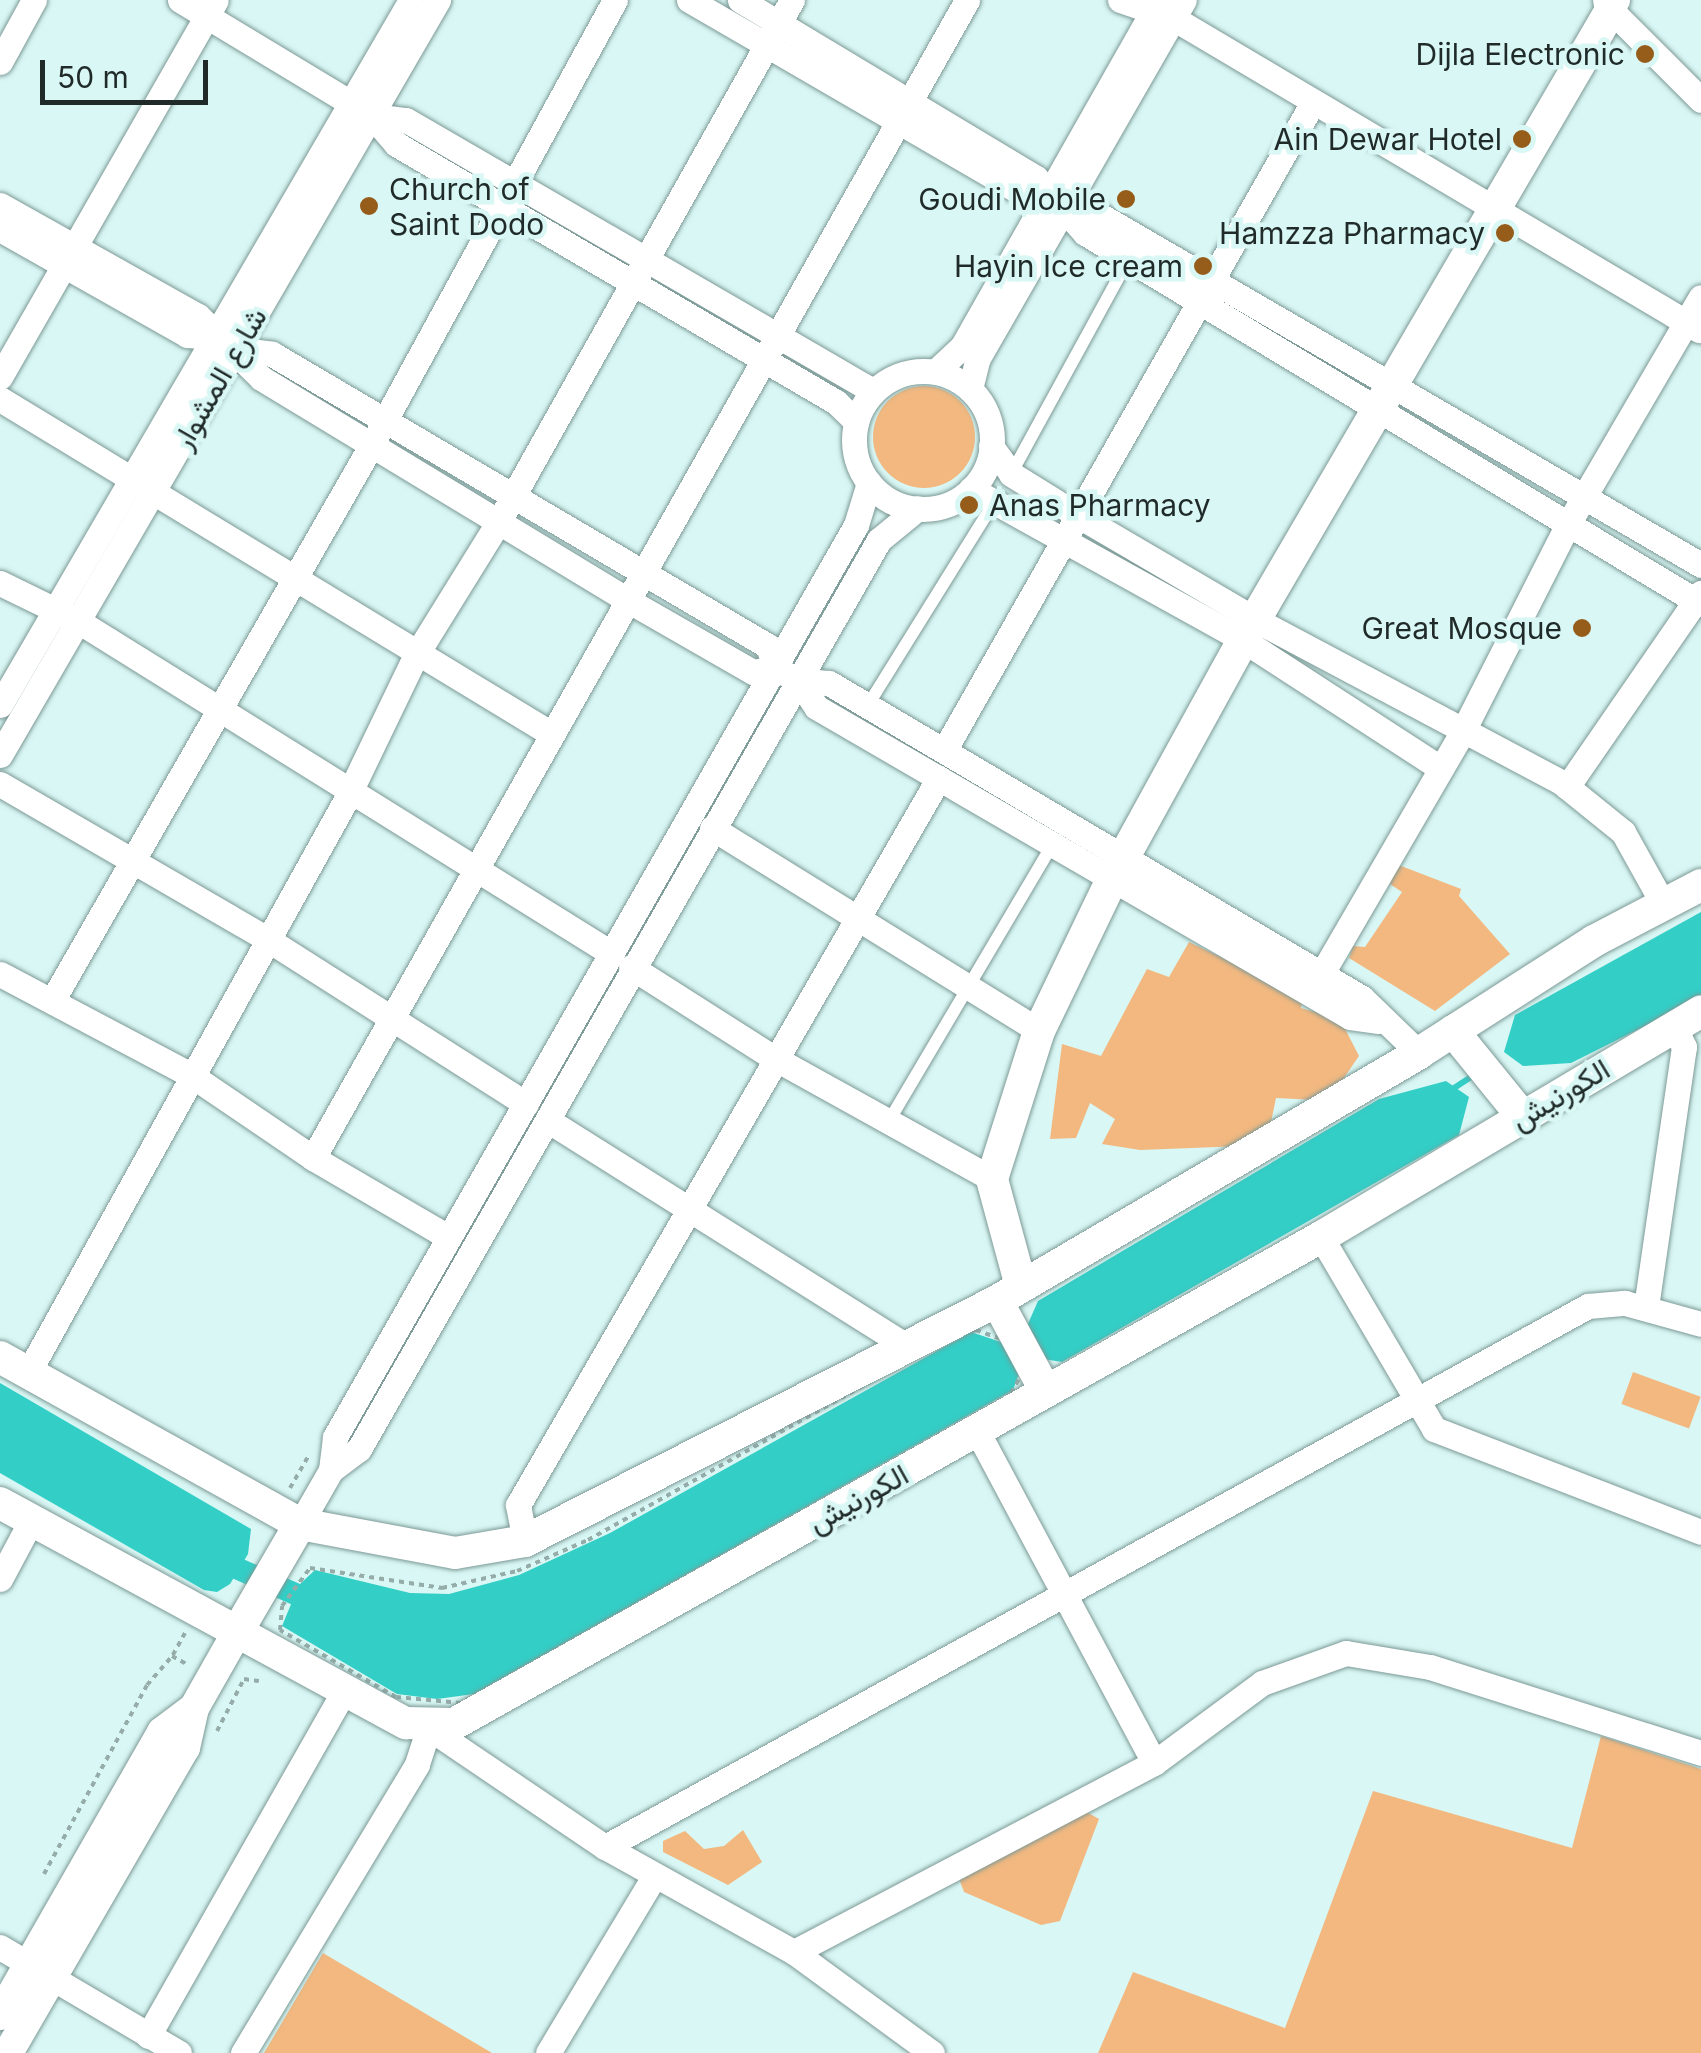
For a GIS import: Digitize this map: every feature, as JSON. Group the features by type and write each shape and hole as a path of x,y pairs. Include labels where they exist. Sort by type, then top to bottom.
{"main road":[{"path":"1033,1385 1007,1302 992,1179 1039,1031 1120,866 1249,630 1496,209 1606,2"},
{"path":"14,1365 293,1537 455,1553 525,1541 1007,1302 1419,1053 1457,1036 1662,902 1701,885"},
{"name":"الكورنيش","path":"428,1728 454,1724 501,1702 977,1431 1033,1385 1321,1237 1514,1107 1687,1018"},
{"path":"1457,1036 1514,1107"},
{"path":"0,1502 32,1522 242,1624 344,1691 428,1728"},
{"path":"242,1624 293,1537"}],"street":[{"path":"0,62 34,0"},
{"path":"180,0 212,8 362,110 396,144 632,284 772,350 874,391"},
{"name":"شارع المشوار","path":"362,110 410,0"},
{"name":"شارع المشوار","path":"0,756 78,622 142,488 224,343 362,110 438,0"},
{"path":"52,1001 372,444 615,0"},
{"path":"689,0 763,46 1036,178 1085,233 1128,260 1204,291"},
{"path":"740,0 779,23 902,114"},
{"path":"14,1365 191,1075 348,796 416,656 498,523 792,0"},
{"path":"313,1158 968,0"},
{"path":"1120,0 1164,5 1312,104 1694,327"},
{"path":"1606,2 1701,100"},
{"path":"970,389 978,358 1055,201 1164,5"},
{"path":"0,377 212,8"},
{"path":"944,749 1312,104"},
{"path":"362,110 406,120 645,261 772,350 856,421"},
{"path":"1055,201 1096,214 1204,291 1389,397 1583,498 1701,566"},
{"path":"936,372 962,347 1055,201"},
{"path":"0,205 187,335 272,354 768,646 816,706 939,778 1054,842 1120,866 1362,998 1380,1021 1419,1053"},
{"path":"0,229 69,256"},
{"path":"1321,975 1464,729 1583,498 1694,327 1701,297"},
{"path":"224,343 261,378 629,602 753,672 787,674 829,684 868,705 944,749 1350,1017 1380,1021"},
{"path":"991,446 971,489 944,505 918,508 882,496 869,483 856,454 856,421 874,391 903,374 936,372 970,389 987,415 991,446 1011,474 1072,527"},
{"path":"1389,397 1567,526 1699,600 1567,786"},
{"path":"0,399 416,656 550,733"},
{"path":"332,1470 334,1437 526,1104 712,828 856,525 869,483"},
{"name":"شارع المشوار","path":"0,706 53,611 142,488"},
{"path":"971,489 1072,527 1249,630 1464,729 1567,786 1623,832 1662,902"},
{"path":"293,1537 332,1470 359,1449 550,1122 621,960 787,674 879,540 918,508"},
{"path":"0,582 78,622 348,796 621,960 774,1058 992,1179"},
{"path":"1249,630 1440,768"},
{"path":"525,1541 518,1505 687,1206 939,778"},
{"path":"0,784 267,939 526,1104"},
{"path":"712,828 1039,1031"},
{"path":"0,974 191,1075 313,1158 448,1237"},
{"path":"1646,1308 1687,1018"},
{"path":"550,1122 910,1348"},
{"path":"1321,1237 1434,1429 1701,1532"},
{"path":"605,1847 1065,1596 1414,1396 1588,1306 1607,1300 1701,1324"},
{"path":"977,1431 1154,1763"},
{"path":"0,1579 32,1522"},
{"path":"0,2015 41,1971 190,1738 194,1708 242,1624"},
{"path":"794,1952 1154,1763 1262,1683 1346,1652 1430,1667 1701,1753"},
{"path":"148,2036 344,1691"},
{"path":"244,2053 417,1764 428,1728 654,1878 794,1952 932,2053"},
{"path":"548,2053 654,1878"},
{"path":"0,1947 179,2053"},
{"path":"8,2053 41,1971"}],"lane":[{"path":"1011,474 1128,260"},
{"path":"868,705 996,498"},
{"path":"889,1122 1054,842"}],"path":[{"path":"280,1630 396,1697 462,1703 1033,1385"},
{"path":"44,1874 146,1685 172,1656 184,1634"},
{"path":"172,1656 188,1664"},
{"path":"210,1744 244,1679 259,1681"}],"shaded area":[{"path":"924,386 943,390 960,401 971,418 975,437 971,456 960,473 943,484 924,488 905,484 888,473 877,456 873,437 877,418 888,401 905,390"},
{"path":"1396,864 1461,889 1459,896 1510,954 1435,1011 1349,958 1353,946 1365,947 1402,892 1390,884"},
{"path":"1189,942 1286,988 1302,998 1301,1008 1340,1019 1359,1056 1335,1091 1316,1100 1276,1098 1270,1127 1243,1146 1140,1150 1102,1144 1115,1119 1090,1103 1076,1138 1050,1139 1062,1044 1101,1056 1147,969 1169,977"},
{"path":"1633,1372 1701,1397 1689,1429 1621,1404"},
{"path":"1601,1736 1701,1769 1701,2053 1098,2053 1133,1972 1285,2028 1373,1791 1572,1848"},
{"path":"1083,1810 1099,1819 1060,1921 1041,1925 964,1892 958,1876"},
{"path":"743,1830 762,1862 728,1885 663,1852 663,1841 685,1831 704,1849 724,1846"},
{"path":"323,1953 492,2053 264,2053"}],"water":[{"path":"1701,912 1701,998 1571,1063 1523,1066 1504,1052 1515,1015"},
{"path":"1446,1081 1469,1097 1459,1135 1062,1362 1037,1358 1023,1335 1038,1301 1379,1099"},
{"path":"971,1332 1007,1344 1020,1371 1013,1390 474,1694 437,1699 397,1694 282,1626 299,1585 315,1570 410,1593 449,1594 519,1575 610,1533"},
{"path":"0,1383 251,1529 248,1554 230,1584 217,1592 204,1590 0,1473"}],"waterway":[{"path":"1451,1090 1474,1075"},
{"path":"234,1567 318,1604"}],"place":[{"name":"Dijla Electronic","path":"1645,54"},
{"name":"Ain Dewar Hotel","path":"1522,139"},
{"name":"Goudi Mobile","path":"1126,199"},
{"name":"Church of Saint Dodo","path":"369,206"},
{"name":"Hamzza Pharmacy","path":"1505,233"},
{"name":"Hayin Ice cream","path":"1203,266"},
{"name":"Anas Pharmacy","path":"969,505"},
{"name":"Great Mosque","path":"1582,628"}]}
